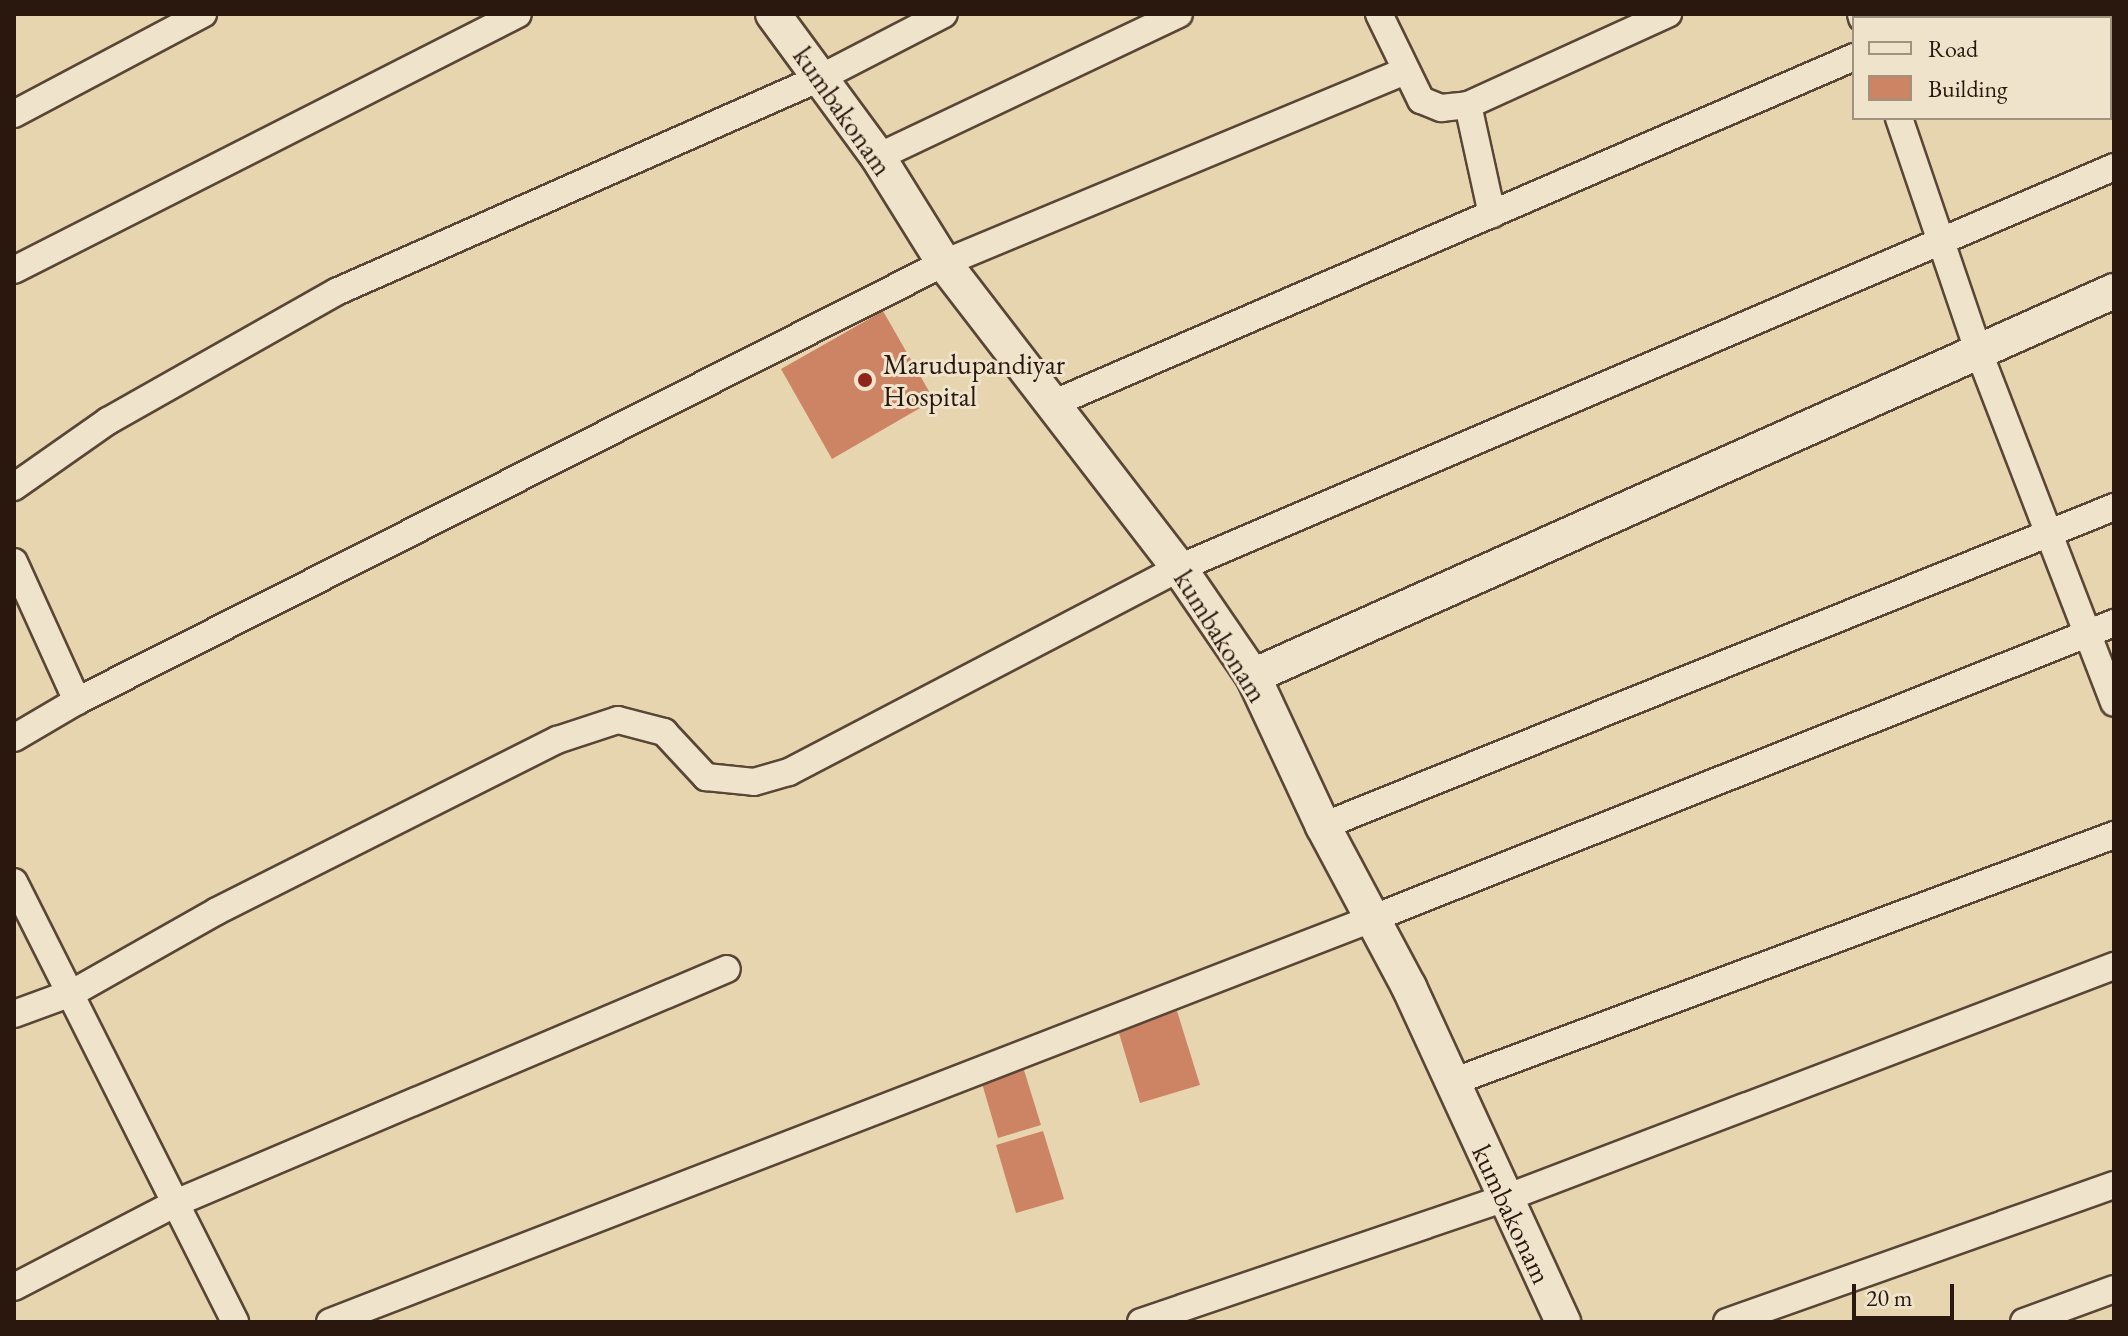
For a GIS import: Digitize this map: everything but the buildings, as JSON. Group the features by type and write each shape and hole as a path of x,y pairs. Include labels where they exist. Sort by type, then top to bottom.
{"street":[{"path":"14,114 203,14"},
{"path":"14,270 518,14"},
{"name":"kumbakonam","path":"773,14 878,157 944,263 1050,405 1179,568 1253,676 1323,826 1374,918 1563,1322"},
{"path":"14,487 108,421 336,292 822,77 944,14"},
{"path":"878,157 1179,14"},
{"path":"1379,14 1403,72 1421,100 1441,108 1468,105 1668,14"},
{"path":"1050,405 1852,58"},
{"path":"14,738 77,701 944,263 1403,72"},
{"path":"1468,105 1492,214"},
{"path":"1900,120 1978,350 2114,703"},
{"path":"14,1014 74,992 217,911 557,740 618,720 664,732 706,777 754,782 789,772 1179,568 2114,167"},
{"path":"1253,676 2114,291"},
{"path":"1323,826 2114,507"},
{"path":"14,562 77,701"},
{"path":"330,1322 1374,918 2114,623"},
{"path":"1450,1083 2114,835"},
{"path":"14,882 74,992 235,1322"},
{"path":"1141,1322 1506,1198 2114,966"},
{"path":"14,1287 178,1202 727,969"},
{"path":"1727,1322 2114,1185"},
{"path":"2024,1322 2114,1289"}],"place":[{"name":"Marudupandiyar Hospital","path":"865,380"}]}
